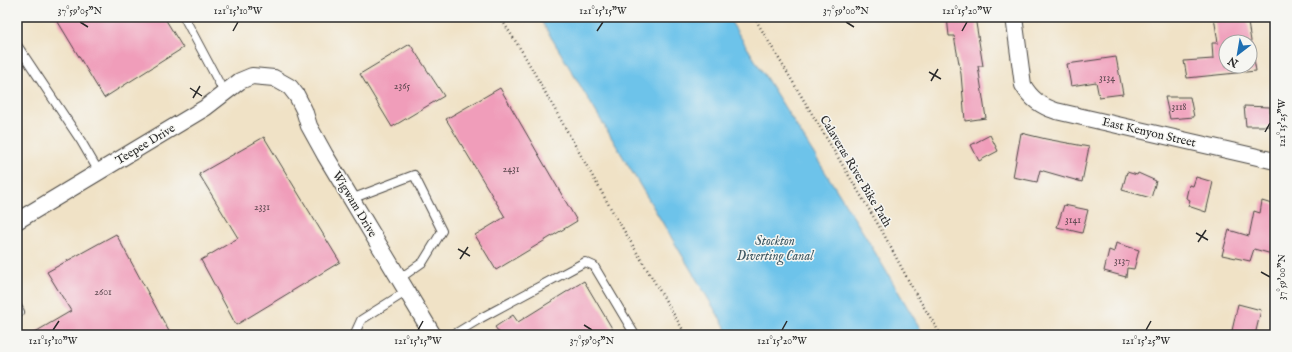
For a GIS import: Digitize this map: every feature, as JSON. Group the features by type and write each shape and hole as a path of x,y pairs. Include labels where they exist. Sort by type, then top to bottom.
{"street":[{"name":"East Kenyon Street","path":"1014,17 1024,85 1028,93 1044,107 1056,111 1275,160"},
{"name":"Teepee Drive","path":"17,221 205,108 225,94 236,83 252,76 274,78"},
{"name":"Wigwam Drive","path":"274,78 290,87 297,96 304,110 309,126 433,335"}],"lane":[{"path":"184,17 225,94"},
{"path":"17,45 81,141 99,172"},
{"path":"351,199 414,176 442,231 423,262 403,285 361,320 356,331 356,335"},
{"path":"453,335 481,318 585,262 594,266 635,335"},
{"path":"17,306 20,312 17,314"}],"path":[{"path":"500,17 523,53 610,207 686,335"},
{"name":"Calaveras River Bike Path","path":"754,17 882,231 914,291 941,335"}],"water":[{"name":"Stockton Diverting Canal","path":"539,17 728,17 866,237 924,335 730,335"}],"building":[{"path":"55,17 164,17 183,48 104,98"},
{"path":"947,17 975,17 983,66 978,66 986,118 965,121 961,74 954,36 949,36"},
{"path":"1214,17 1247,17 1250,34 1218,34 1218,43"},
{"path":"1212,43 1218,43 1218,74 1226,74 1187,78 1184,61 1213,59"},
{"path":"410,44 444,96 392,127 360,74"},
{"path":"1116,57 1123,94 1099,97 1096,82 1071,86 1067,64"},
{"path":"500,88 577,221 496,270 475,235 505,217 446,119"},
{"path":"1165,97 1190,97 1194,117 1170,119"},
{"path":"1244,106 1270,107 1271,126 1246,126"},
{"path":"1021,133 1089,147 1082,182 1040,170 1037,182 1013,177"},
{"path":"990,135 998,151 979,161 971,145"},
{"path":"264,137 340,262 236,325 201,260 238,238 199,174"},
{"path":"1127,172 1137,175 1138,173 1156,181 1151,198 1122,190"},
{"path":"1196,177 1213,182 1206,212 1188,206 1190,200 1186,198 1189,185 1193,186"},
{"path":"1262,201 1275,205 1275,240 1272,254 1254,249 1250,261 1222,255 1229,230 1249,236 1254,211 1260,213"},
{"path":"1064,205 1088,210 1082,233 1057,227"},
{"path":"116,234 171,335 30,335 71,311 47,272"},
{"path":"1116,243 1139,250 1134,269 1127,268 1126,277 1104,271 1109,250 1114,252"},
{"path":"584,281 616,335 497,335 500,334 495,327 513,315 518,322"},
{"path":"1238,304 1261,310 1255,335 1231,335"}]}
